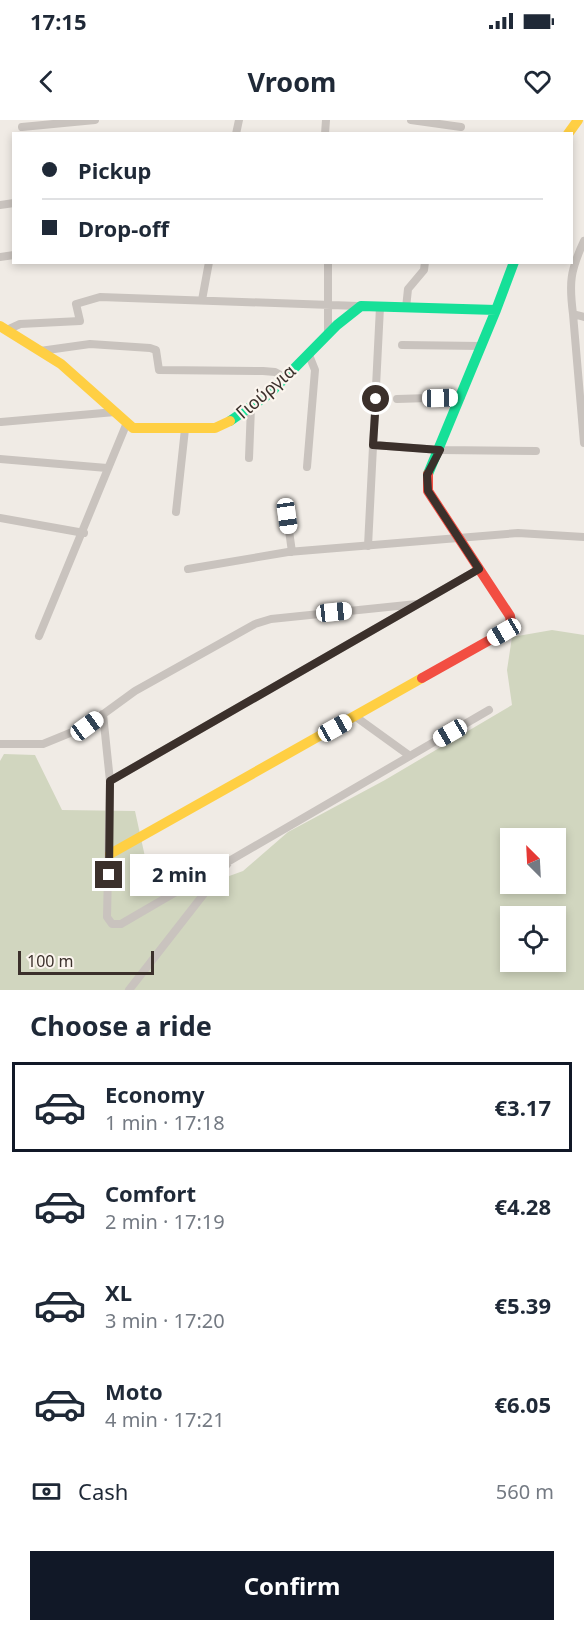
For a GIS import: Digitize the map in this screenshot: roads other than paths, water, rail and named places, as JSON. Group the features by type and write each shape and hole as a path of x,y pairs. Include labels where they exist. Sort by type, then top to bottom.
{"street":[{"path":"22,127 95,120"},
{"path":"411,120 461,127"},
{"path":"584,242 572,267 569,286 584,443"},
{"path":"202,300 209,264"},
{"path":"328,264 328,334"},
{"path":"406,308 408,289 424,270 425,264"},
{"path":"110,854 504,632 511,623 510,616 428,491 427,475 440,450 513,264"},
{"path":"4,328 21,324 77,322 81,317 76,304 100,297 328,307 496,310"},
{"name":"Γιούργια","path":"126,425 133,428 185,429 226,425 251,407 309,355 349,313 361,306"},
{"path":"368,546 380,307"},
{"path":"573,314 584,317"},
{"path":"4,328 61,364 115,412 126,425 107,468 84,532 39,636"},
{"path":"40,351 90,344 150,348 156,350 159,370 263,371 284,377"},
{"path":"402,345 481,346"},
{"path":"307,467 315,370 309,355"},
{"path":"397,399 461,397"},
{"path":"249,458 251,407"},
{"path":"1,423 115,412"},
{"path":"176,512 185,429"},
{"path":"373,445 440,450 536,451"},
{"path":"0,459 107,468"},
{"path":"287,516 292,552"},
{"path":"0,518 84,532"},
{"path":"188,569 292,552 518,534 584,537"},
{"path":"110,781 479,569"},
{"path":"0,744 43,744 87,726 135,691 255,624 271,619 417,604"},
{"path":"103,714 110,781 108,917 112,924 121,924 489,710"},
{"path":"356,717 410,756"},
{"path":"129,990 231,859"}]}
